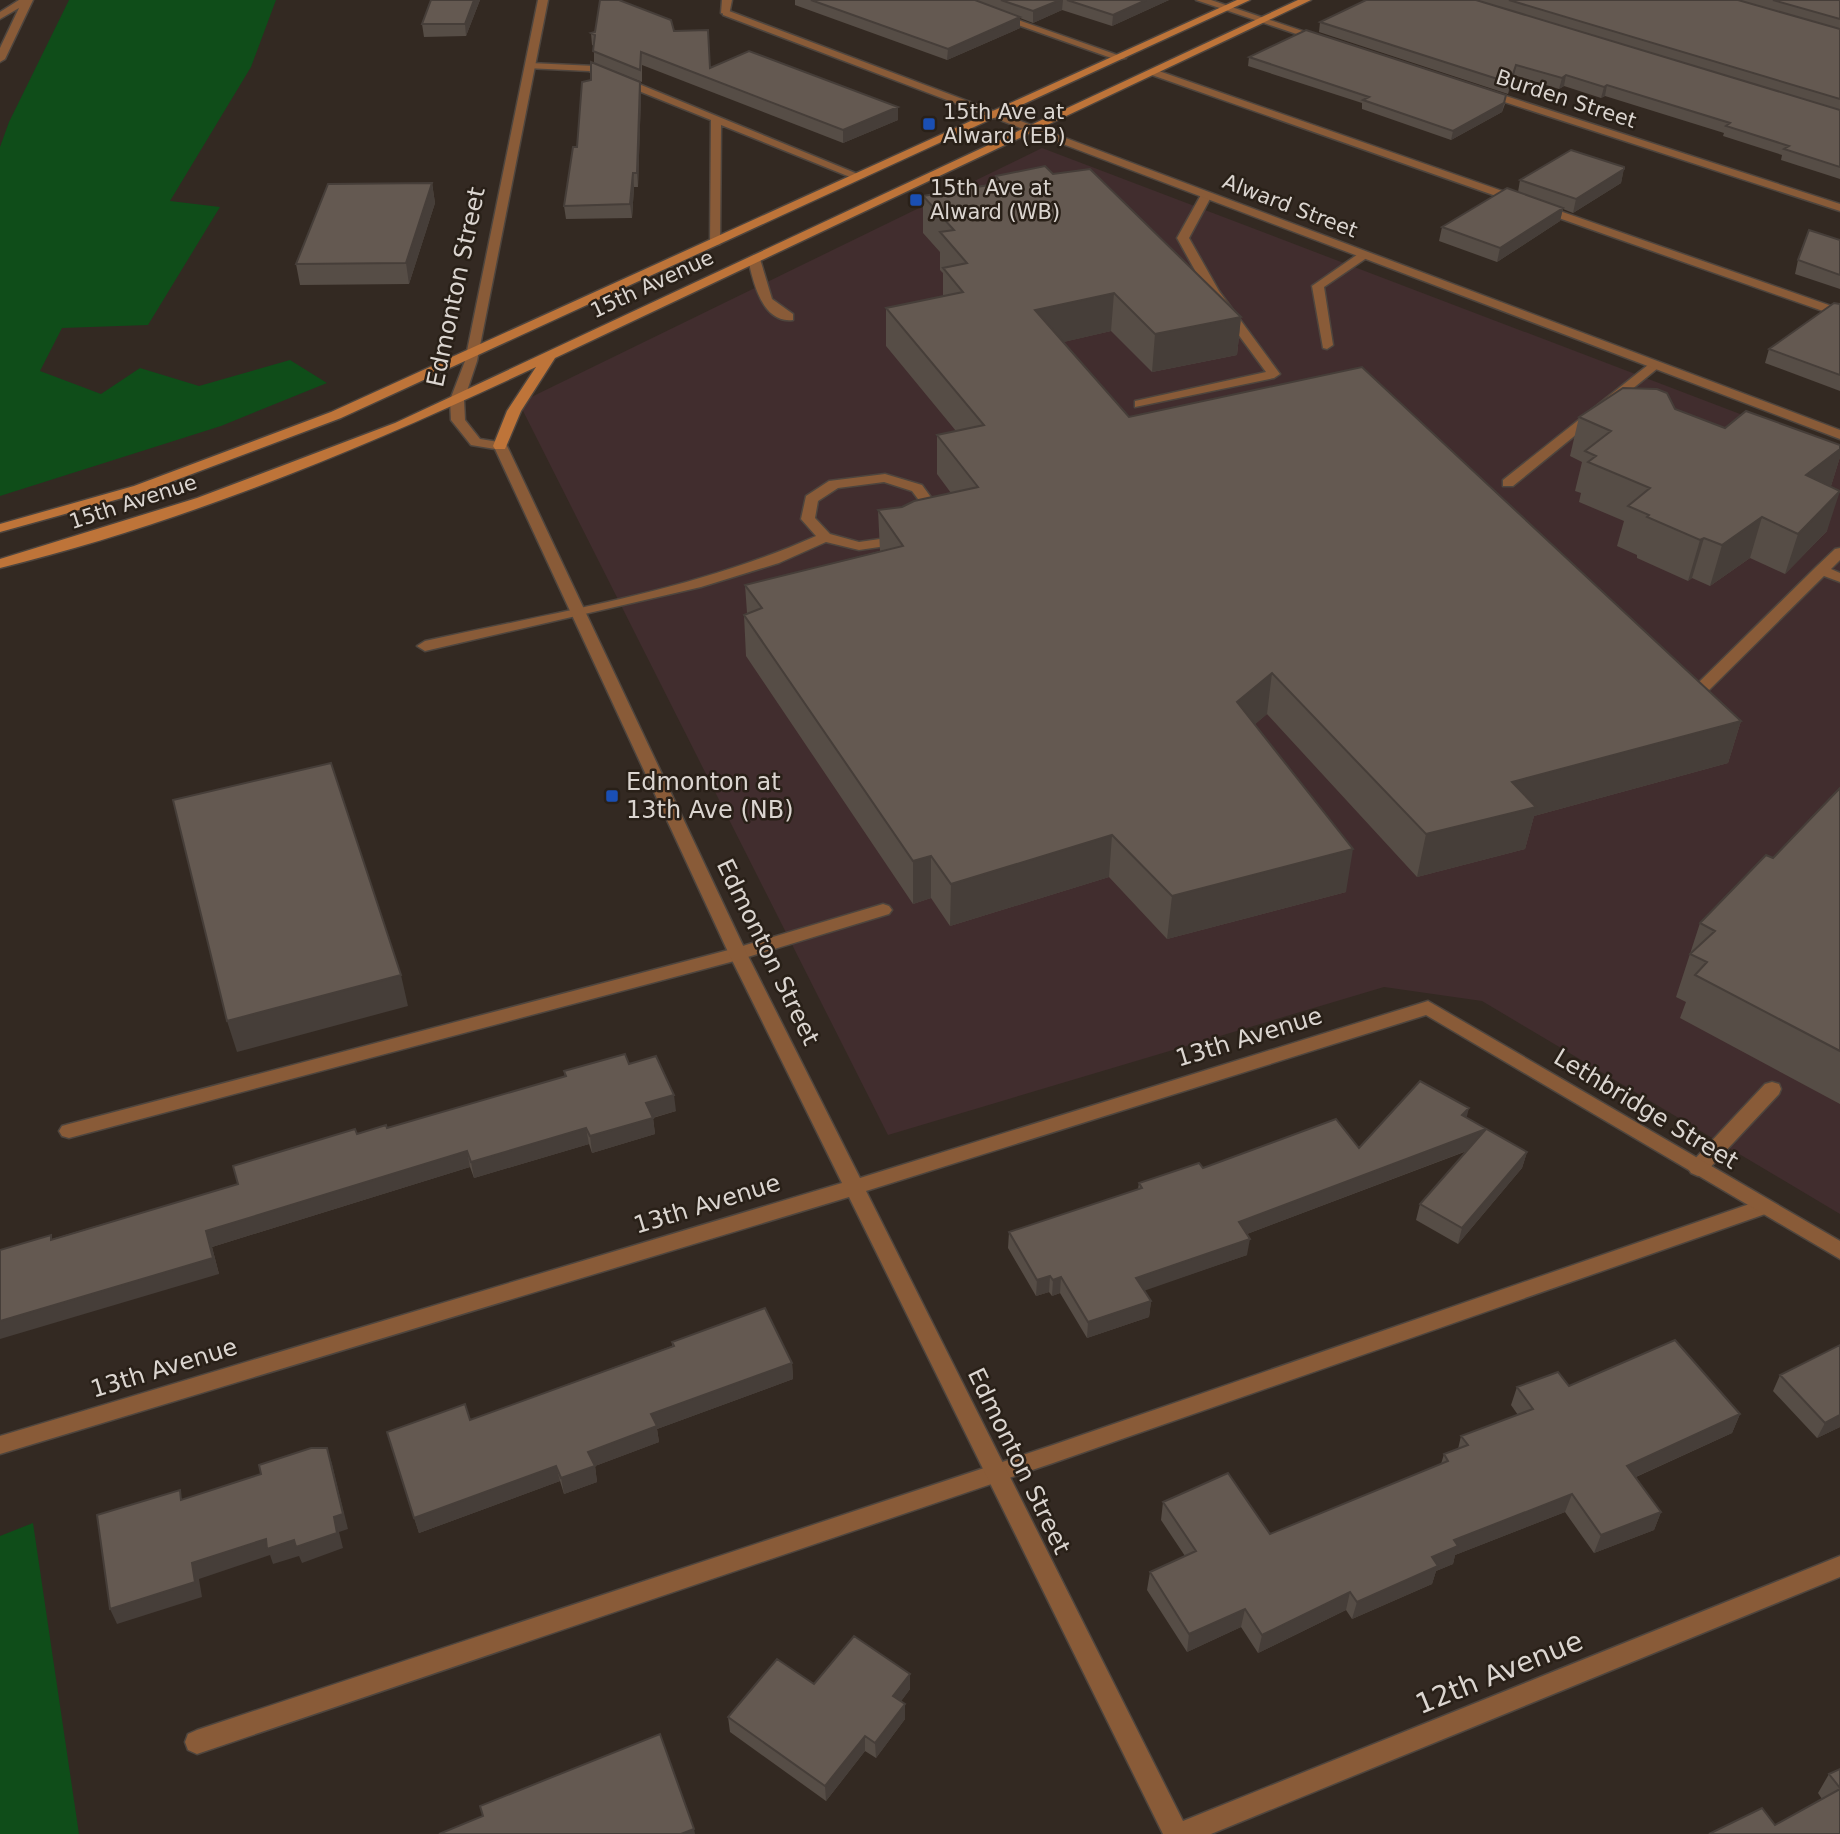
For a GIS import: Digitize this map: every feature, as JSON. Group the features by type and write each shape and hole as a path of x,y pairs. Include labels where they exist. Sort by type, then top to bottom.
{"main road":[{"name":"15th Avenue","path":"0,528 139,489 337,415 1245,0"},
{"name":"15th Avenue","path":"0,564 152,520 267,480 457,400 1306,0"},
{"path":"500,446 514,411 551,354"}],"street":[{"path":"0,16 27,0"},
{"path":"0,59 27,0"},
{"name":"Edmonton Street","path":"543,0 470,356 457,400 458,420 476,442 500,446 738,954 1178,1834"},
{"name":"Alward Street","path":"727,0 726,13 1840,435"},
{"path":"952,0 1121,58"},
{"path":"1201,0 1339,45"},
{"path":"530,65 591,68 859,177"},
{"path":"1153,72 1840,313"},
{"name":"Burden Street","path":"1471,88 1840,208"},
{"path":"714,244 716,119"},
{"path":"1140,404 1274,374 1213,292 1183,238 1206,195"},
{"path":"1327,345 1318,286 1365,256"},
{"path":"754,260 762,292 769,307 789,317"},
{"path":"1508,483 1653,365"},
{"path":"425,646 696,584 774,559 825,537 859,546 897,542 924,527 931,507 916,488 885,478 834,484 811,499 807,519 825,537"},
{"path":"1699,691 1840,552"},
{"path":"1821,570 1840,578"},
{"path":"69,1131 738,954 883,910"},
{"name":"13th Avenue","path":"0,1445 855,1187 1428,1008"},
{"name":"Lethbridge Street","path":"1428,1008 1840,1251"},
{"path":"1698,1168 1772,1089"},
{"path":"197,1742 996,1473 1764,1207"},
{"name":"12th Avenue","path":"1178,1834 1840,1566"}],"shaded area":[{"path":"1042,148 1840,452 1840,1214 1482,1001 1384,987 888,1135 519,403"}],"green space":[{"path":"69,0 276,0 251,67 170,201 220,207 148,325 62,328 40,371 101,394 140,368 199,386 290,360 327,383 221,426 0,496 0,147 9,122"},
{"path":"33,1523 79,1834 0,1834 0,1536"}],"building":[{"path":"431,0 474,0 465,24 422,24"},
{"path":"600,0 619,0 671,20 674,31 708,30 710,68 749,51 898,107 843,130 641,52 640,70 593,51 595,35 591,33 595,32"},
{"path":"811,0 975,0 1020,17 948,49"},
{"path":"1001,0 1060,0 1033,11"},
{"path":"1067,0 1146,0 1113,15"},
{"path":"1366,0 1476,0 1840,110 1840,167 1784,149 1789,146 1726,126 1730,123 1607,85 1604,87 1566,75 1562,78 1516,65 1510,83 1320,22"},
{"path":"1509,0 1738,0 1840,29 1840,99"},
{"path":"1773,0 1840,0 1840,19"},
{"path":"1306,30 1506,95 1504,103 1453,131 1363,100 1369,97 1249,57"},
{"path":"591,62 640,82 637,173 633,173 630,204 564,206 573,147 577,147 582,82 591,80"},
{"path":"1571,150 1624,169 1576,199 1520,180"},
{"path":"1045,166 1053,174 1090,169 1241,317 1155,334 1114,293 1035,310 1129,417 1362,367 1741,721 1512,782 1536,807 1426,834 1272,673 1237,702 1353,849 1172,896 1112,835 951,884 931,856 913,861 744,615 762,608 745,585 903,546 878,510 902,507 914,501 978,487 937,435 984,425 886,308 963,292 943,268 967,263 940,232 954,230 923,196 1001,183 996,176"},
{"path":"432,183 406,263 296,264 328,184"},
{"path":"1507,188 1563,208 1500,248 1442,227"},
{"path":"1809,230 1840,240 1840,275 1798,260"},
{"path":"1834,303 1840,304 1840,375 1769,349"},
{"path":"1623,388 1657,389 1667,393 1675,409 1725,428 1746,411 1840,445 1840,449 1806,475 1840,491 1798,534 1762,517 1722,545 1704,538 1700,540 1647,517 1649,515 1628,506 1650,488 1588,462 1596,456 1585,451 1611,431 1579,417"},
{"path":"331,763 401,975 227,1021 173,800"},
{"path":"1840,788 1840,1051 1695,975 1707,962 1690,954 1715,931 1700,923 1766,855 1773,858"},
{"path":"625,1054 629,1064 656,1056 674,1095 646,1103 653,1118 590,1136 586,1128 471,1162 467,1151 206,1231 213,1258 0,1321 0,1250 51,1235 51,1240 238,1184 233,1166 355,1129 357,1134 386,1125 387,1128 566,1076 564,1071"},
{"path":"1420,1081 1469,1108 1462,1115 1527,1152 1462,1228 1420,1204 1486,1129 1239,1222 1250,1239 1136,1278 1151,1301 1088,1322 1061,1277 1053,1280 1050,1276 1037,1280 1009,1232 1142,1188 1139,1183 1199,1163 1203,1168 1336,1119 1359,1148"},
{"path":"765,1308 792,1363 651,1414 657,1426 588,1452 595,1466 561,1478 556,1466 414,1518 387,1432 465,1404 470,1420 674,1346 672,1342"},
{"path":"1675,1340 1740,1414 1627,1466 1661,1512 1601,1535 1572,1494 1454,1540 1458,1546 1432,1557 1438,1566 1357,1602 1350,1592 1262,1635 1245,1609 1189,1634 1150,1572 1196,1551 1163,1502 1228,1473 1270,1534 1448,1461 1444,1454 1468,1445 1461,1436 1533,1409 1517,1387 1558,1372 1569,1386"},
{"path":"1840,1345 1840,1415 1825,1423 1780,1375"},
{"path":"311,1448 327,1448 343,1514 334,1517 337,1533 296,1547 294,1540 267,1549 266,1539 192,1563 195,1582 110,1609 97,1515 180,1490 181,1500 261,1474 259,1465"},
{"path":"854,1636 910,1674 893,1696 905,1704 875,1743 865,1736 825,1786 728,1717 777,1659 814,1684"},
{"path":"660,1734 694,1829 681,1834 439,1834 483,1816 480,1806"},
{"path":"1840,1769 1840,1788 1829,1774"},
{"path":"1840,1789 1840,1834 1709,1834 1762,1808 1775,1825"}],"place":[{"name":"15th Ave at Alward (EB)","path":"929,124"},
{"name":"15th Ave at Alward (WB)","path":"916,200"},
{"name":"Edmonton at 13th Ave (NB)","path":"612,796"}]}
